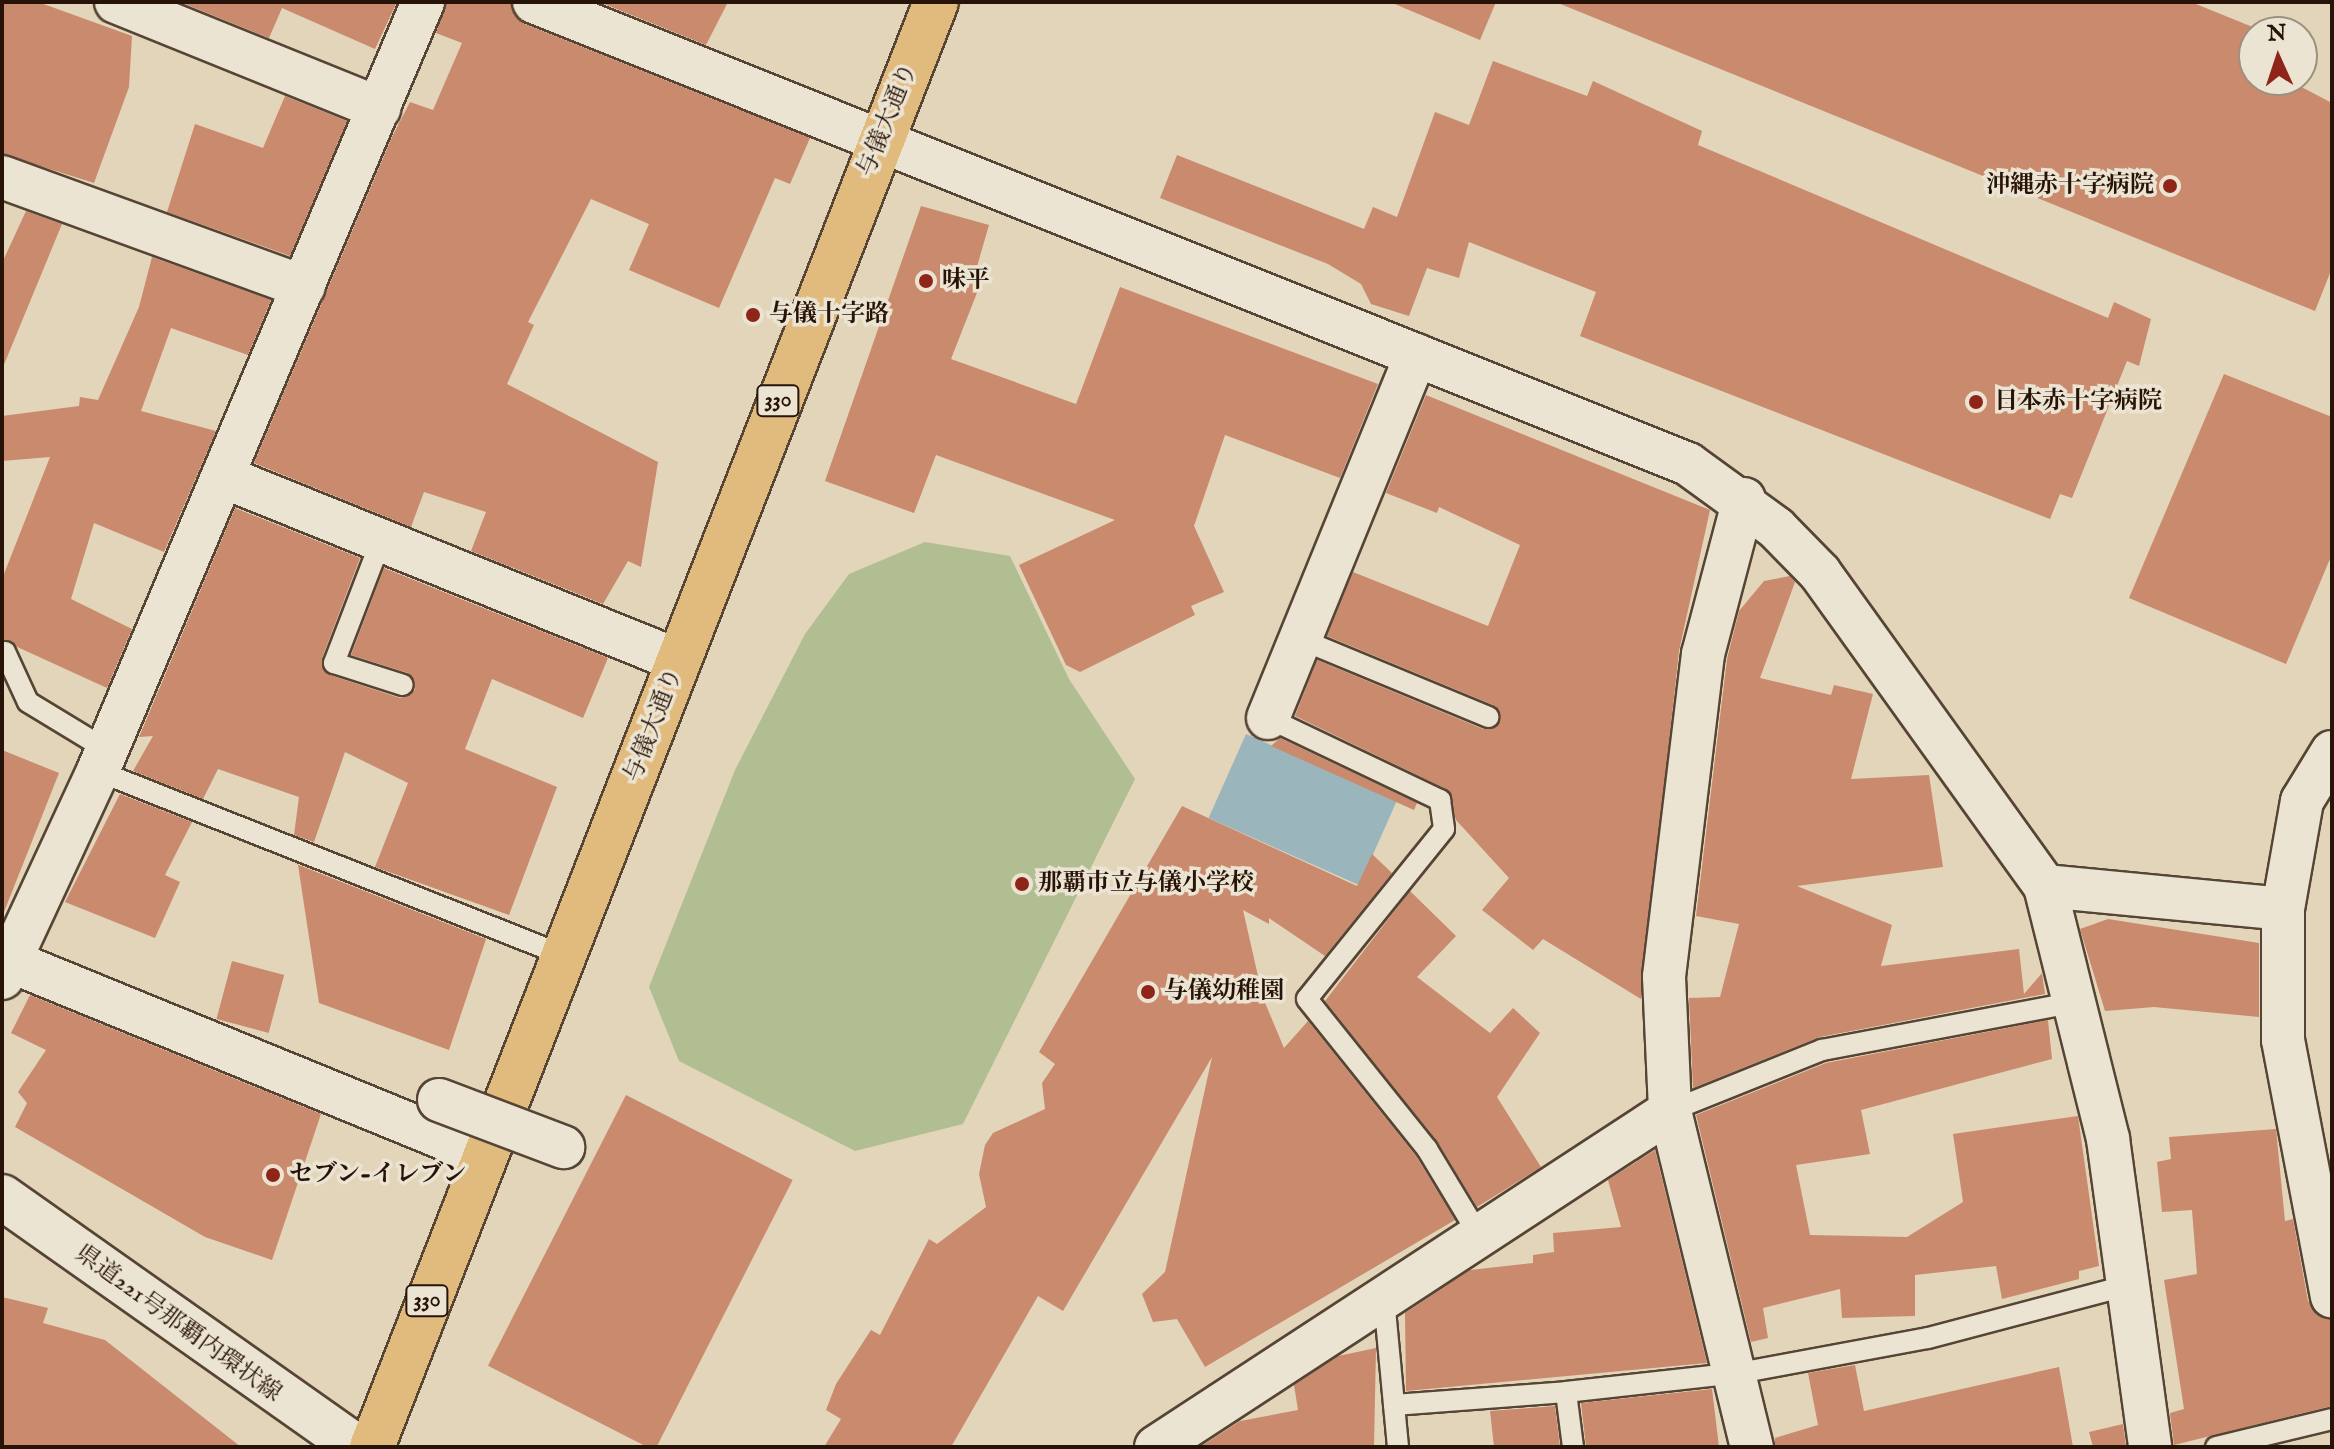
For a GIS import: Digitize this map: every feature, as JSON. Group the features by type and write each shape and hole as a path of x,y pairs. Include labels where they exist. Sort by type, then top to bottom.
{"highway":[{"name":"与儀大通り","path":"372,1447 936,2"}],"main road":[{"name":"県道221号那覇内環状線","path":"2,1197 356,1447"}],"street":[{"path":"116,2 379,108"},
{"path":"423,2 103,760 6,969 487,1156"},
{"path":"534,2 1688,464 1744,499 1820,573 2045,886 2070,1003 2108,1139 2150,1447"},
{"path":"2,177 304,287"},
{"path":"1268,718 1416,355"},
{"path":"224,477 382,538 679,661"},
{"path":"1744,499 1703,654 1680,808 1664,977 1670,1111 1739,1373 1752,1447"},
{"path":"2332,752 2302,801 2283,909 2283,1040 2332,1296"},
{"path":"2045,886 2283,909"},
{"path":"439,1100 563,1147"},
{"path":"1156,1447 1670,1111"}],"lane":[{"path":"382,538 334,663 403,685"},
{"path":"1300,639 1488,717"},
{"path":"5,652 28,702 103,760 565,956"},
{"path":"1268,718 1440,800 1444,829 1307,999 1427,1149 1480,1237"},
{"path":"1670,1111 1822,1050 2070,1003"},
{"path":"1394,1405 1566,1392 1739,1373 1928,1338 2129,1285"},
{"path":"1384,1299 1398,1447"},
{"path":"1566,1392 1573,1447"},
{"path":"2216,1447 2332,1419"}],"green space":[{"path":"925,542 1010,556 1069,679 1135,779 963,1124 855,1151 679,1061 649,987 735,770 805,634 849,574"}],"water":[{"path":"1246,734 1397,801 1359,885 1209,818"}],"building":[{"path":"2,2 38,2 132,36 129,87 94,183 2,154"},
{"path":"180,2 397,2 375,49 282,8 269,38"},
{"path":"446,2 511,2 525,24 810,138 790,184 775,178 719,308 629,270 649,224 591,199 528,322 534,325 507,384 658,462 641,567 628,561 603,604 471,551 486,512 424,492 411,527 254,463 392,137 410,102 433,110 462,43 436,33"},
{"path":"599,2 728,2 706,45"},
{"path":"1390,2 1496,2 1480,40"},
{"name":"沖縄赤十字病院","path":"2191,2 2238,21 2238,96 2318,96 2332,103 2332,268 2315,311 1558,3"},
{"path":"1493,61 1587,96 1593,81 1702,131 1698,145 2108,318 2114,302 2151,319 2139,366 2127,361 2072,498 2060,494 2050,519 1580,336 1596,292 1469,242 1459,278 1427,268 1409,316 1371,304 1361,284 1328,264 1160,198 1177,155 1364,229 1373,207 1397,217 1435,112 1469,125"},
{"path":"285,96 347,121 290,256 167,212 195,124 263,148"},
{"path":"921,206 989,225 974,277 982,280 951,359 1076,404 1120,287 1378,384 1340,478 1225,435 1194,526 1224,592 1191,606 1195,615 1080,672 1066,665 1019,565 1115,520 936,455 914,513 825,481"},
{"path":"26,211 62,224 3,367 2,263"},
{"path":"152,257 271,300 248,355 171,328 141,411 216,431 164,552 94,523 71,599 132,629 107,688 2,640 2,579 50,457 2,461 2,416 79,406 80,397 98,400 139,307"},
{"path":"2224,374 2332,417 2332,554 2286,664 2129,598"},
{"path":"1426,395 1710,510 1679,651 1641,999 1543,939 1533,950 1482,910 1509,878 1456,820 1446,789 1295,716 1317,660 1483,729 1500,721 1493,705 1327,636 1353,572 1488,626 1520,545 1439,507 1437,513 1386,493"},
{"path":"235,508 360,558 322,658 330,675 400,698 415,690 408,673 351,655 384,568 608,658 583,718 492,679 465,749 557,787 509,915 375,867 408,783 345,752 314,842 294,835 299,797 218,769 203,799 133,771 153,736 139,737"},
{"path":"1790,576 1795,582 1760,678 1831,695 1834,685 1873,694 1851,779 1929,775 1943,867 1797,886 1892,925 1881,966 2019,949 2024,994 2042,973 2045,994 1820,1037 1693,1088 1689,998 1720,997 1739,924 1696,916 1727,659 1739,611 1764,581"},
{"path":"1280,738 1417,803 1414,810 1271,746"},
{"path":"2,750 59,773 4,912 2,912"},
{"path":"120,794 192,822 165,875 180,882 155,938 65,902"},
{"path":"1182,806 1357,886 1372,854 1392,873 1325,956 1269,918 1269,924 1243,910 1263,998 1284,1048 1308,1021 1416,1156 1455,1220 1205,1367 1177,1319 1153,1322 1142,1294 1165,1272 1212,1057 1063,1311 1038,1296 951,1447 824,1447 841,1419 826,1410 836,1384 871,1330 880,1335 929,1239 937,1244 986,1207 979,1174 985,1145 993,1133 1045,1109 1042,1083 1055,1064 1039,1052"},
{"path":"291,862 486,939 449,1050 319,1003 298,865"},
{"path":"1410,891 1456,936 1417,977 1490,1033 1513,1008 1540,1033 1497,1097 1541,1167 1477,1207 1437,1141 1325,1001"},
{"path":"2108,919 2259,943 2259,1017 2154,1007 2105,1011 2080,929"},
{"path":"232,961 284,975 269,1033 216,1019"},
{"path":"30,995 321,1114 272,1260 205,1237 15,1127 27,1103 18,1092 46,1050 11,1033"},
{"path":"2048,1020 2052,1059 1861,1110 1870,1154 1796,1165 1810,1235 1907,1237 1963,1202 1953,1134 2078,1116 2099,1266 2079,1271 2079,1279 2002,1299 1996,1266 1915,1275 1915,1316 1842,1318 1840,1289 1763,1308 1768,1338 1751,1342 1696,1115 1826,1063"},
{"path":"626,1095 793,1180 657,1447 647,1447 488,1366"},
{"path":"2276,1129 2285,1221 2293,1219 2308,1301 2332,1319 2332,1406 2174,1445 2170,1413 2184,1409 2164,1280 2197,1274 2192,1210 2162,1212 2157,1162 2171,1159 2169,1137"},
{"path":"1655,1150 1707,1363 1406,1391 1405,1313 1470,1270 1533,1263 1533,1255 1554,1252 1553,1233 1621,1227 1608,1180"},
{"path":"2,1297 48,1308 43,1323 105,1340 241,1447 2,1447"},
{"path":"1376,1348 1374,1447 1200,1447 1240,1421 1298,1410 1294,1385 1338,1356"},
{"path":"1855,1365 1864,1411 2059,1367 2073,1447 1775,1447 1775,1438 1818,1425 1808,1373"},
{"path":"1712,1389 1719,1447 1586,1447 1581,1403"},
{"path":"1555,1406 1560,1447 1494,1447 1490,1411"},
{"path":"2123,1424 2126,1447 2093,1447 2089,1432"}],"place":[{"name":"沖縄赤十字病院","path":"2170,186"},
{"name":"味平","path":"926,281"},
{"name":"与儀十字路","path":"753,315"},
{"name":"日本赤十字病院","path":"1976,402"},
{"name":"那覇市立与儀小学校","path":"1022,884"},
{"name":"与儀幼稚園","path":"1148,992"},
{"name":"セブン-イレブン","path":"273,1175"}]}
